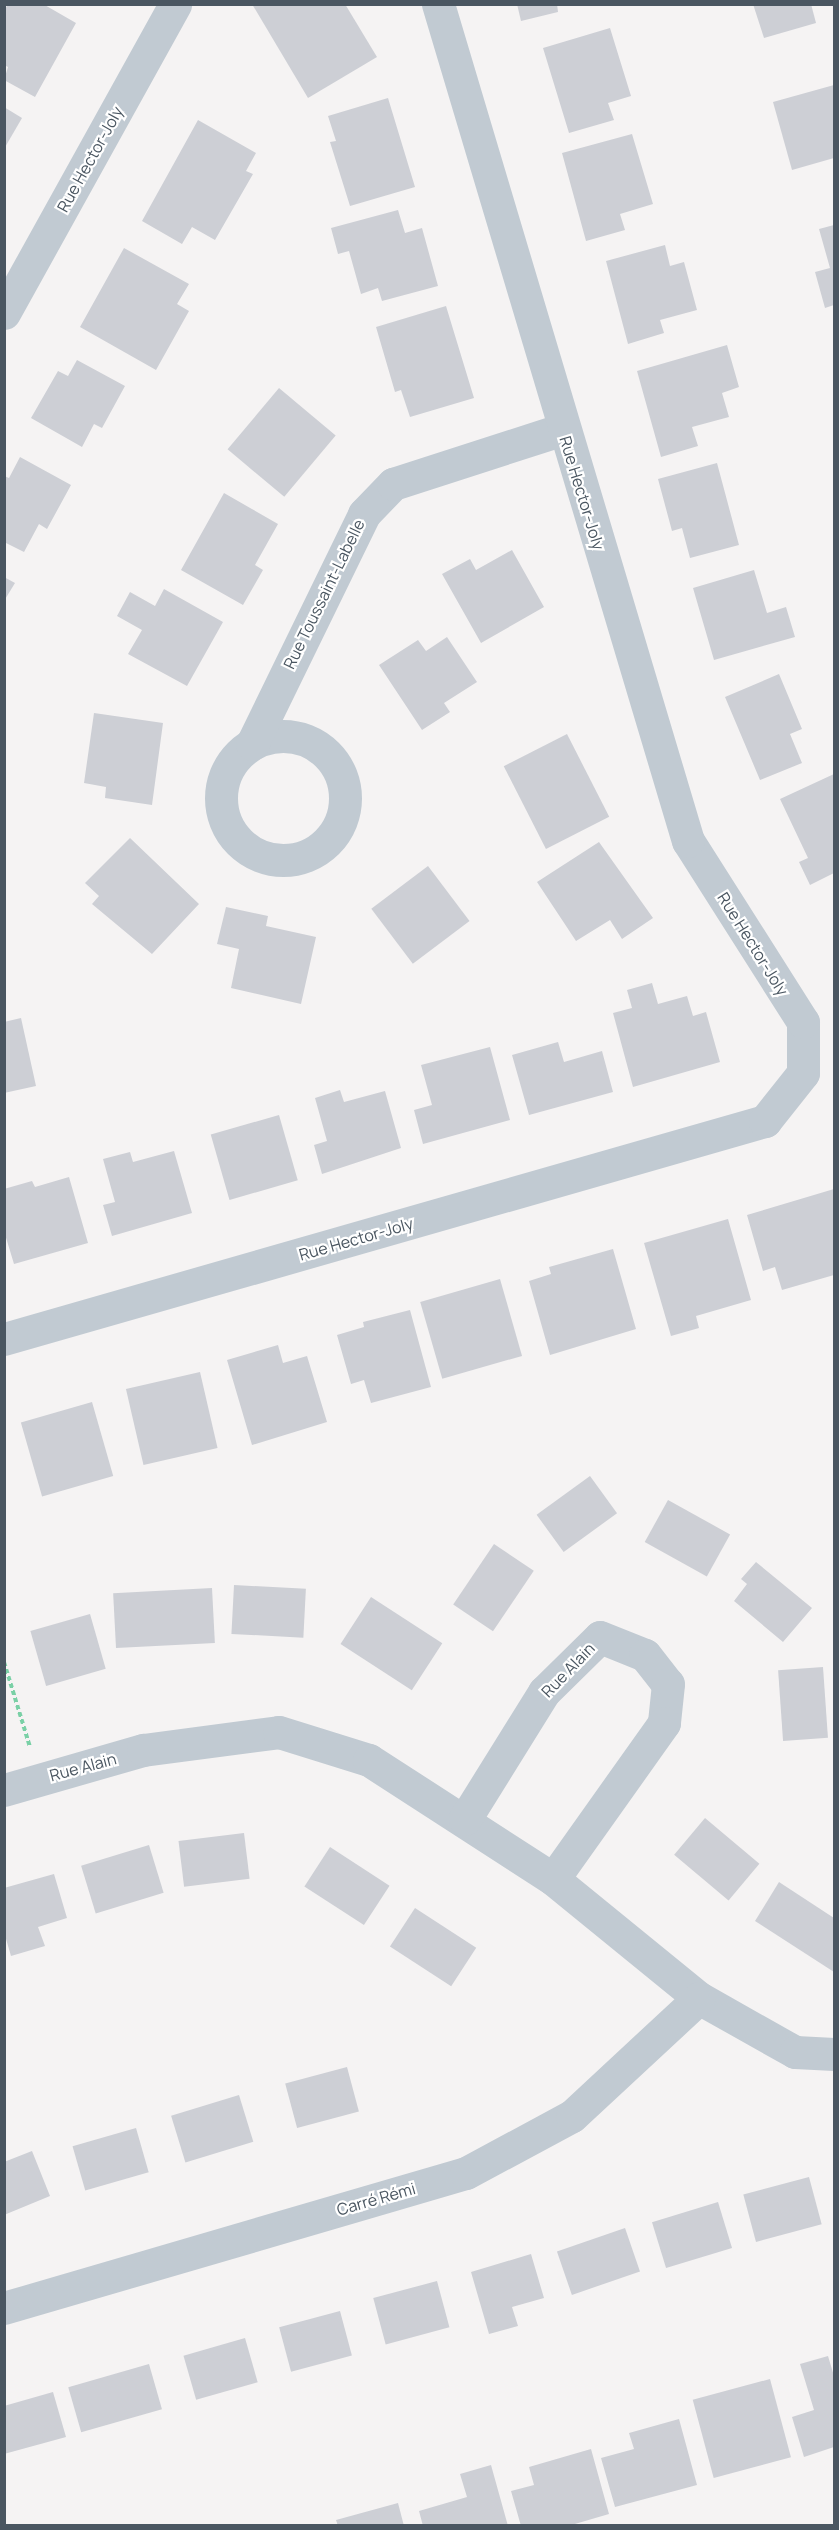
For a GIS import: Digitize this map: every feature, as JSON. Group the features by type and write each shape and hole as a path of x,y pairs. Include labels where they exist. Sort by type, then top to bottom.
{"street":[{"name":"Rue Hector-Joly","path":"4,313 175,4"},
{"name":"Rue Hector-Joly","path":"4,1339 765,1121 803,1072 803,1022 688,841 563,429 438,4"},
{"name":"Rue Toussaint-Labelle","path":"252,744 363,514 393,484 563,429"},
{"name":"Rue Alain","path":"465,1819 544,1692 600,1637 645,1655 668,1684 664,1723 553,1879"},
{"name":"Rue Alain","path":"4,1790 143,1750 279,1732 369,1760 465,1819 553,1879 699,1998 795,2052 834,2054"},
{"name":"Carré Rémi","path":"4,2308 466,2173 572,2116 699,1998"}],"path":[{"path":"4,1662 40,1779"}],"building":[{"path":"8,4 43,4 76,23 35,97 4,80 8,67 4,65 4,11"},
{"path":"252,4 345,4 377,57 308,98"},
{"path":"517,4 557,4 558,12 521,21"},
{"path":"753,4 811,4 816,23 764,38"},
{"path":"610,28 631,96 608,103 614,120 569,133 543,48"},
{"path":"834,85 834,158 792,170 773,102"},
{"path":"388,98 415,187 350,206 330,142 336,141 328,116"},
{"path":"4,107 22,118 4,149"},
{"path":"198,120 256,153 246,171 253,174 215,240 192,227 182,244 142,221"},
{"path":"632,134 653,204 620,214 625,230 586,241 562,153"},
{"path":"398,210 405,233 422,228 438,286 382,301 378,288 361,294 349,251 338,254 331,228"},
{"path":"834,225 834,305 825,308 815,272 830,268 819,229"},
{"path":"665,245 670,266 684,262 697,310 660,320 664,333 628,344 606,261"},
{"path":"124,248 189,284 177,304 189,311 156,370 80,327"},
{"path":"446,306 474,398 410,417 401,390 395,392 376,327"},
{"path":"727,345 739,387 722,393 729,417 692,427 698,446 661,457 637,371"},
{"path":"77,360 125,386 102,428 94,424 82,447 31,418 58,371 68,376"},
{"path":"279,388 336,436 284,497 228,449"},
{"path":"20,457 71,485 47,529 39,524 24,552 4,542 4,476 9,478"},
{"path":"717,463 739,545 690,558 682,528 672,531 658,479"},
{"path":"224,493 278,524 255,565 263,570 243,605 181,570"},
{"path":"512,550 544,607 481,643 442,574 470,559 476,570"},
{"path":"754,570 767,613 786,607 795,637 714,660 693,588"},
{"path":"4,577 15,583 4,601"},
{"path":"164,589 223,622 187,686 128,654 142,630 117,616 130,592 155,606"},
{"path":"447,637 477,682 444,703 450,712 422,730 379,665 418,640 426,651"},
{"path":"779,674 802,729 790,734 802,763 760,780 725,697"},
{"path":"94,713 163,723 152,805 105,798 106,787 84,783"},
{"path":"567,734 609,817 546,849 504,766"},
{"path":"834,774 834,873 810,885 799,862 808,858 780,799"},
{"path":"130,838 199,904 152,954 92,904 99,896 85,883"},
{"path":"599,842 653,918 622,939 610,920 576,941 537,882"},
{"path":"428,866 470,921 413,964 371,909"},
{"path":"226,907 268,916 266,926 316,937 301,1004 231,988 239,949 217,944"},
{"path":"652,983 658,1004 687,996 693,1016 706,1012 720,1062 633,1087 613,1013 632,1008 627,990"},
{"path":"21,1018 36,1086 4,1093 4,1022"},
{"path":"558,1042 564,1062 602,1051 613,1092 529,1115 512,1055"},
{"path":"490,1047 510,1120 423,1144 414,1110 432,1105 421,1065"},
{"path":"340,1090 344,1102 385,1091 401,1148 322,1174 314,1145 327,1141 315,1098"},
{"path":"279,1115 298,1180 229,1200 211,1135"},
{"path":"174,1151 192,1213 112,1236 103,1205 115,1202 103,1159 130,1152 133,1162"},
{"path":"69,1177 88,1243 14,1264 4,1231 4,1189 32,1181 35,1187"},
{"path":"834,1189 834,1275 782,1290 775,1267 763,1271 747,1215"},
{"path":"728,1219 751,1300 696,1316 699,1328 671,1336 644,1243"},
{"path":"613,1249 636,1329 550,1355 529,1281 551,1274 549,1267"},
{"path":"500,1279 522,1356 442,1379 420,1302"},
{"path":"410,1310 431,1387 371,1403 364,1380 351,1384 337,1335 364,1327 363,1322"},
{"path":"278,1345 283,1363 307,1356 327,1422 252,1445 227,1360"},
{"path":"200,1372 218,1448 143,1465 126,1389"},
{"path":"92,1402 113,1476 42,1496 21,1422"},
{"path":"590,1476 617,1513 564,1552 537,1515"},
{"path":"668,1500 730,1534 707,1576 645,1542"},
{"path":"494,1544 534,1571 493,1631 453,1605"},
{"path":"756,1562 812,1608 783,1642 734,1601 747,1584 741,1579"},
{"path":"234,1585 306,1589 303,1638 231,1634"},
{"path":"212,1588 215,1643 116,1648 113,1593"},
{"path":"371,1597 442,1643 412,1690 341,1644"},
{"path":"90,1614 106,1669 46,1686 30,1631"},
{"path":"823,1667 828,1738 783,1741 778,1670"},
{"path":"705,1818 759,1864 729,1900 674,1855"},
{"path":"244,1833 250,1879 184,1887 178,1841"},
{"path":"149,1845 164,1893 96,1914 81,1866"},
{"path":"330,1847 390,1886 364,1925 304,1886"},
{"path":"54,1874 67,1918 38,1927 45,1946 11,1956 4,1932 4,1888"},
{"path":"779,1882 834,1918 834,1972 755,1921"},
{"path":"415,1908 476,1948 451,1986 390,1947"},
{"path":"347,2067 359,2111 297,2128 285,2084"},
{"path":"239,2095 253,2142 185,2163 171,2116"},
{"path":"136,2128 149,2172 85,2190 73,2146"},
{"path":"32,2151 50,2196 4,2215 4,2162"},
{"path":"809,2177 822,2224 756,2242 743,2195"},
{"path":"718,2202 732,2248 666,2268 652,2222"},
{"path":"625,2228 640,2271 572,2295 557,2251"},
{"path":"531,2254 544,2298 512,2307 518,2326 489,2334 471,2272"},
{"path":"437,2281 449,2327 386,2344 373,2298"},
{"path":"340,2311 352,2355 291,2372 279,2327"},
{"path":"245,2338 258,2382 196,2400 183,2356"},
{"path":"828,2356 834,2376 834,2447 804,2457 792,2417 814,2410 800,2364"},
{"path":"149,2364 162,2409 81,2432 68,2387"},
{"path":"770,2379 791,2457 714,2478 693,2400"},
{"path":"53,2392 66,2437 4,2454 4,2406"},
{"path":"679,2419 697,2485 615,2507 601,2458 634,2449 629,2433"},
{"path":"591,2449 609,2514 568,2526 521,2526 511,2491 534,2485 529,2467"},
{"path":"491,2465 508,2526 423,2526 419,2511 467,2497 460,2474"},
{"path":"398,2503 404,2526 338,2526 336,2520"}]}
